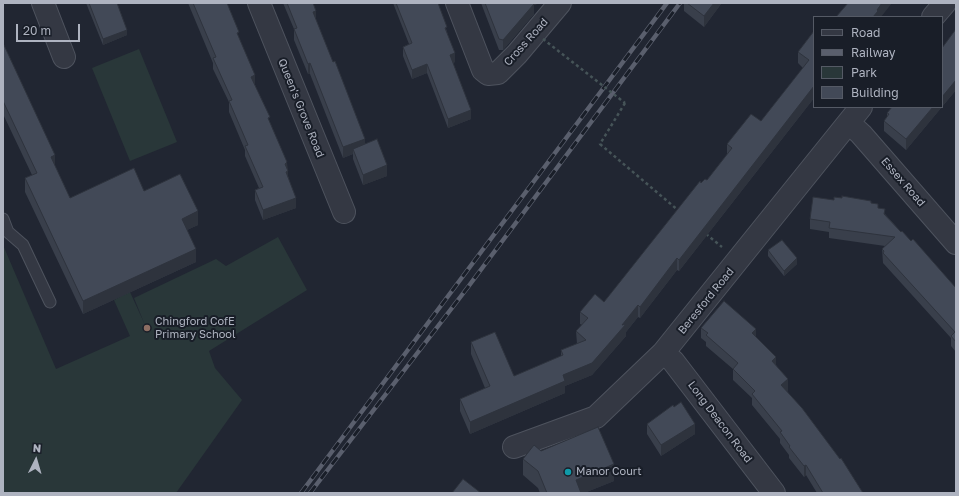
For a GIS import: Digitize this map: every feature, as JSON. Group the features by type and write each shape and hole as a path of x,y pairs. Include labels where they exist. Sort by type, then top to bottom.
{"street":[{"path":"43,3 64,57"},
{"name":"Queen's Grove Road","path":"259,3 344,212"},
{"name":"Cross Road","path":"457,3 483,70 488,74 498,73 560,3"},
{"path":"935,16 945,3"},
{"name":"Essex Road","path":"855,115 861,134 956,243"},
{"name":"Beresford Road","path":"514,447 596,417 663,353 855,115"},
{"name":"Long Deacon Road","path":"663,353 673,361 774,493"}],"lane":[{"path":"3,219 8,232 23,245 50,302"}],"path":[{"path":"543,39 624,103 600,144 685,216"},
{"path":"703,232 722,247"}],"green space":[{"path":"139,49 177,142 130,161 92,68"},
{"path":"278,237 307,290 209,351 215,368 242,400 176,493 3,493 3,245 56,369 130,336 114,300 130,292 145,325 134,298 216,259 226,266"}],"building":[{"path":"89,3 117,3 127,30 103,39"},
{"path":"193,3 227,3 239,32 237,33 255,75 251,77 270,117 268,118 287,162 285,164 288,171 286,172 296,198 263,210 255,190 263,187 245,146 248,145 229,101 232,100 213,58 216,57"},
{"path":"287,3 313,3 316,11 313,12 333,62 335,61 365,139 343,147 310,63 308,64 294,29 297,28"},
{"path":"396,3 438,3 447,27 445,28 455,53 450,55 471,110 448,119 427,64 412,70 403,47 412,43"},
{"path":"485,3 534,4 503,40 499,39"},
{"path":"687,3 714,3 704,16"},
{"path":"848,3 882,3 874,16 837,16"},
{"path":"956,29 956,80 943,96 943,47"},
{"path":"813,32 813,87 679,260 677,258 640,307 638,305 622,325 626,324 592,363 563,375 565,381 470,422 460,399 490,386 471,342 495,332 514,376 563,355 561,350 586,340 576,331 588,318 580,312 595,294 604,302 700,181 701,183 705,179 707,180 732,148 727,144 751,114 761,121 809,60 798,52"},
{"path":"3,43 55,155 51,157 70,198 134,168 144,191 180,174 198,211 182,219 196,249 83,301 25,178 37,173 3,101"},
{"path":"891,108 932,108 906,139 884,121 889,114 887,113"},
{"path":"377,139 387,165 363,175 353,149"},
{"path":"842,196 871,201 871,203 878,204 878,208 885,209 884,214 911,241 913,239 956,288 956,342 951,336 955,332 883,253 884,251 882,249 895,237 829,228 830,222 810,219 813,197 834,200 834,197 842,198"},
{"path":"782,240 797,258 784,271 768,250"},
{"path":"724,301 756,329 752,333 776,357 772,361 788,379 781,385 802,408 840,459 841,458 863,493 823,493 806,465 804,466 789,447 790,446 780,432 782,431 752,394 755,391 733,369 738,363 706,335 708,333 701,328"},
{"path":"681,402 695,424 661,445 647,424 673,405 674,407"},
{"path":"598,427 614,464 576,480 581,493 547,493 538,471 523,459 534,445 541,451"},
{"path":"463,479 481,493 452,493"}],"railway":[{"path":"301,493 667,3"},
{"path":"310,493 468,287 680,3"}],"place":[{"name":"Chingford CofE Primary School","path":"147,328"},
{"name":"Manor Court","path":"568,472"}]}
